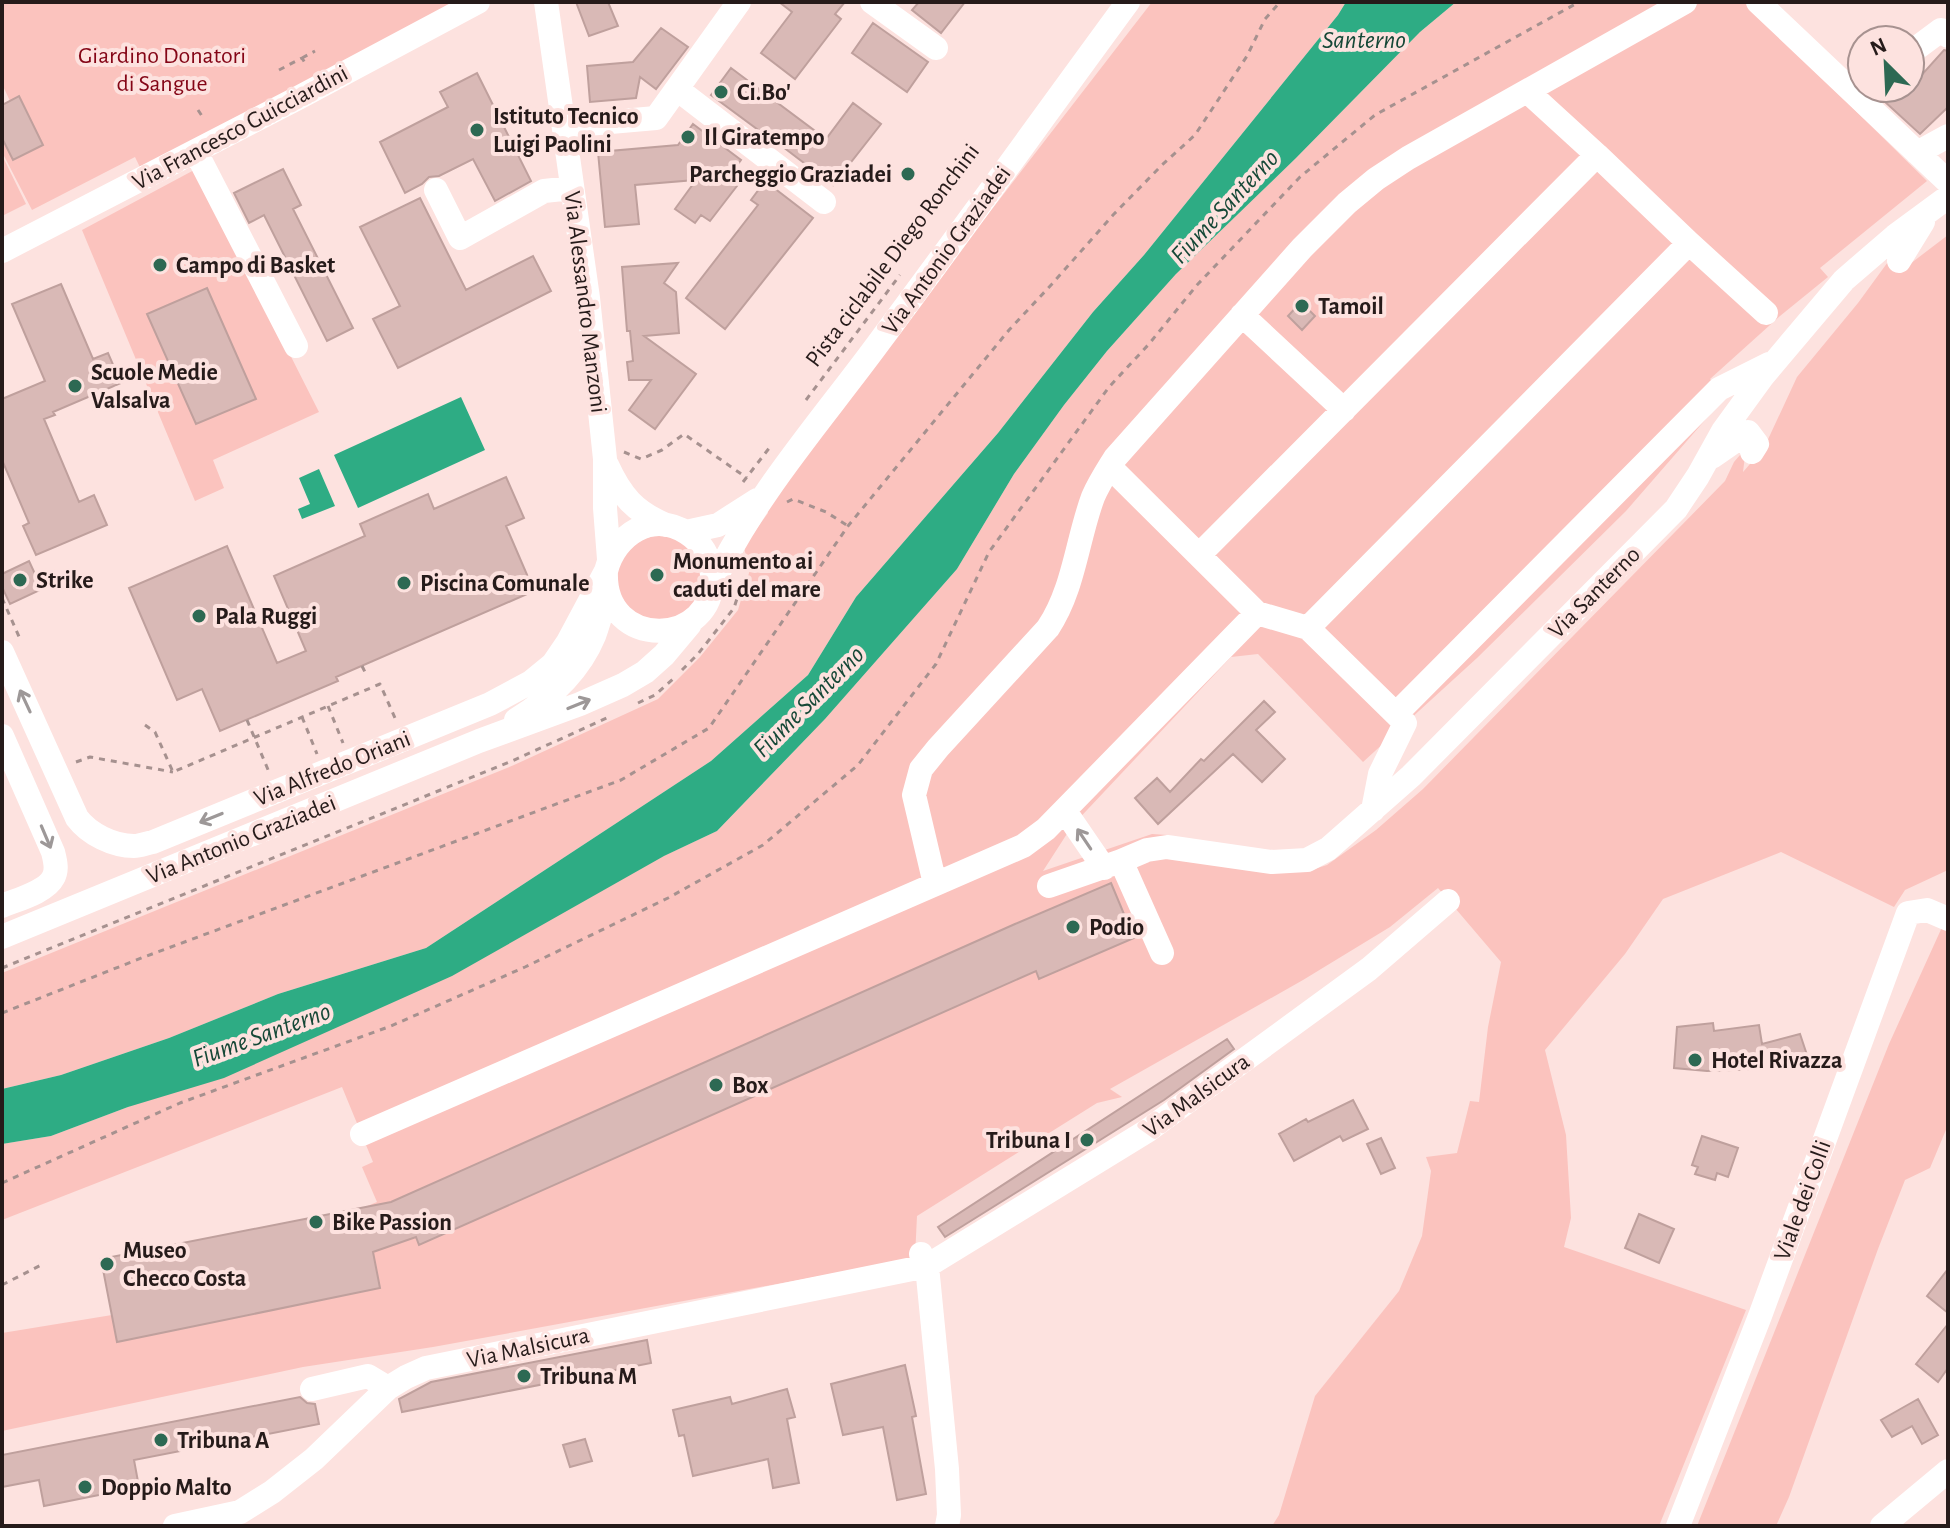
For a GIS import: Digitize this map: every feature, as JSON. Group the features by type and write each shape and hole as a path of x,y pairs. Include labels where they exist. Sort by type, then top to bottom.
{"street":[{"name":"Via Francesco Guicciardini","path":"2,251 478,2"},
{"name":"Via Alessandro Manzoni","path":"546,2 610,454 622,493 648,518 677,529"},
{"path":"562,122 576,125 656,118 739,2"},
{"path":"872,2 936,48"},
{"name":"Via Antonio Graziadei","path":"712,586 721,565 773,500 890,328 1128,2"},
{"path":"935,884 914,795 921,769 1057,615 1065,598 1093,496 1115,458 1324,225 1376,179 1685,2"},
{"path":"1758,2 1846,80"},
{"path":"1926,41 1941,30 1948,36"},
{"path":"677,89 824,202"},
{"path":"1527,91 1766,313"},
{"path":"1870,104 1948,182"},
{"path":"1917,153 1948,136"},
{"path":"196,152 296,346"},
{"path":"1199,555 1597,155"},
{"path":"436,190 460,238 544,191 572,188"},
{"path":"1899,261 1939,204"},
{"name":"Via Santerno","path":"1112,864 1147,850 1167,847 1272,862 1307,860 1328,849 1411,776 1676,509 1723,431 1844,280 1895,236 1939,204"},
{"path":"1308,628 1689,243"},
{"path":"1242,315 1344,410"},
{"path":"1396,714 1719,389 1777,360"},
{"path":"1707,460 1748,432 1757,444 1752,452"},
{"name":"Via Alessandro Manzoni","path":"607,574 605,508 610,454"},
{"path":"1110,467 1257,613 1308,628 1405,723 1380,774 1373,810"},
{"name":"Via Antonio Graziadei","path":"677,529 718,525 773,500"},
{"path":"653,525 677,529 698,542 707,555 712,570 708,599 700,612 680,628 654,632 630,624 612,605 607,574 616,546 626,536 653,525"},
{"name":"Via Antonio Graziadei","path":"479,741 521,717 553,692 577,667 594,635 607,574"},
{"name":"Via Alfredo Oriani","path":"2,652 77,818 86,830 115,843 135,846 153,842 490,704 531,682 553,664 607,574"},
{"name":"Via Antonio Graziadei","path":"2,937 623,685 645,672 664,655 700,612"},
{"path":"362,1134 1023,846 1065,811 1257,613"},
{"path":"2,736 9,768 53,852 56,868 53,879 43,888 2,906"},
{"path":"9,768 47,751"},
{"path":"1065,811 1112,864 1162,953"},
{"path":"1049,886 1112,864"},
{"name":"Via Malsicura","path":"175,1526 240,1512 272,1492 314,1459 388,1388 426,1368 924,1260 1147,1131 1369,969 1448,901"},
{"name":"Viale dei Colli","path":"1678,1526 1760,1316 1908,913 1927,910 1944,916"},
{"path":"924,1260 947,1469 947,1526"},
{"path":"312,1389 368,1376 388,1388"},
{"path":"1882,1526 1948,1471"}],"path":[{"path":"2,1013 621,780 709,728 848,526 1009,330 1113,215 1195,135 1247,56 1265,19 1280,2"},
{"path":"2,1183 180,1103 391,1026 512,973 668,898 763,845 858,765 936,664 989,552 1109,387 1197,285 1300,177 1375,115 1579,2"},
{"path":"279,70 315,51"},
{"path":"302,58 307,66"},
{"path":"198,110 204,119"},
{"name":"Pista ciclabile Diego Ronchini","path":"804,402 899,276"},
{"path":"610,454 641,459 662,450 684,434 747,478"},
{"path":"740,485 776,440"},
{"path":"773,500 793,499 826,512 848,526"},
{"path":"362,666 367,676"},
{"path":"75,762 90,757 173,772 380,684 396,721"},
{"path":"328,706 343,743"},
{"path":"302,717 317,754"},
{"path":"247,720 270,774"},
{"path":"145,725 155,732 173,772"},
{"path":"2,1285 43,1264"}],"green space":[{"name":"Giardino Donatori di Sangue","path":"2,2 494,2 149,186 135,157 32,210 2,152 2,138 13,160 42,145 19,96 10,101 2,84"},
{"path":"1152,2 1346,2 998,433 856,597 808,675 711,761 426,948 278,994 169,1038 61,1075 2,1089 2,973 514,765 658,699 700,657 738,610 749,573 744,546 768,513 765,503"},
{"path":"1456,2 1772,2 1799,55 1927,181 1820,268 1828,277 1710,379 1726,396 1626,511 1477,658 1363,762 1258,654 1231,657 1072,826 1043,871 1152,834 1167,835 1308,871 1327,865 1376,830 1423,789 1725,481 1734,462 1746,448 1743,472 1764,448 1797,377 1893,255 1906,267 1948,235 1948,870 1905,890 1894,907 1781,852 1663,899 1625,954 1545,1050 1566,1135 1571,1218 1564,1247 1746,1310 1659,1526 1272,1526 1279,1515 1315,1396 1399,1291 1422,1236 1431,1171 1426,1157 1457,1153 1470,1101 1479,1102 1488,1027 1501,962 1438,888 1390,927 1110,1089 1122,1097 1097,1103 917,1216 915,1257 908,1260 433,1347 303,1367 2,1431 2,1333 112,1315 101,1259 365,1207 377,1202 362,1167 373,1162 342,1087 2,1220 2,1144 51,1136 128,1107 717,831 825,719 957,569 1014,474 1107,351 1176,274 1420,32"},
{"path":"2,155 26,204 2,216"},
{"path":"196,169 319,412 213,460 224,488 195,501 82,230"},
{"path":"659,536 675,539 689,548 698,562 701,578 698,594 689,608 675,617 659,620 643,617 629,608 620,594 617,578 620,562 629,548 643,539"},
{"path":"1948,914 1948,1125 1930,1168 1905,1180 1776,1526 1697,1526 1889,1044"}],"water":[{"name":"Santerno","path":"1346,2 1456,2 1420,32 1176,274 1107,351 1014,474 957,569 825,719 717,831 664,856 452,976 224,1078 128,1107 51,1136 2,1144 2,1089 61,1075 169,1038 278,994 426,948 711,761 808,675 856,597 998,433"},
{"path":"461,397 485,450 358,508 334,455"},
{"path":"319,469 335,506 302,519 298,509 310,504 299,478"}],"building":[{"path":"576,2 608,2 618,26 589,36"},
{"path":"779,2 845,2 835,14 841,19 795,79 761,53 792,12"},
{"path":"919,2 965,2 941,33 912,10"},
{"path":"873,23 928,62 907,92 852,53"},
{"path":"661,28 688,47 656,89 640,77 636,98 590,102 587,66 633,62"},
{"path":"1944,50 1948,51 1948,107 1920,134 1887,104 1926,104 1926,70"},
{"path":"731,68 826,139 853,103 881,124 833,185 711,95"},
{"path":"477,73 531,181 495,201 473,159 439,176 429,177 405,193 380,142 448,107 440,92"},
{"path":"19,96 43,145 13,160 2,138 2,105"},
{"path":"693,124 741,160 730,175 740,182 710,221 701,215 695,223 675,209 696,180 635,185 639,224 605,227 598,152 678,145"},
{"path":"283,169 301,205 293,209 353,328 327,341 264,215 249,223 234,193"},
{"path":"765,181 813,218 725,329 686,298 758,205 751,200"},
{"path":"420,198 466,290 533,256 551,291 398,368 373,319 400,306 360,227"},
{"path":"678,263 664,283 676,292 679,333 644,336 696,374 655,429 629,410 651,380 629,380 627,362 633,361 630,331 627,331 622,267"},
{"path":"61,284 93,359 108,353 121,383 53,412 55,415 44,419 79,502 94,495 107,525 36,555 23,526 29,523 2,460 2,399 45,381 12,304"},
{"path":"207,288 256,399 196,424 147,314"},
{"path":"1301,302 1315,316 1302,330 1288,316"},
{"name":"Piscina Comunale","path":"506,477 524,518 506,526 534,591 220,731 202,689 177,700 129,588 227,546 277,663 306,651 274,576 365,536 360,524 428,494 434,509"},
{"name":"Strike","path":"29,561 42,589 10,604 2,587 2,574"},
{"path":"1264,701 1275,712 1256,730 1285,759 1262,782 1233,754 1158,824 1135,798 1157,778 1170,792"},
{"path":"1111,883 1134,938 1039,979 1036,971 419,1245 416,1237 373,1252 380,1288 117,1342 101,1259 391,1202"},
{"path":"1713,1023 1714,1031 1759,1025 1762,1044 1800,1034 1807,1055 1759,1069 1707,1071 1674,1068 1677,1027"},
{"name":"Tribuna I","path":"1227,1039 1234,1049 1164,1100 945,1237 938,1227"},
{"path":"1353,1100 1368,1129 1343,1141 1340,1136 1294,1161 1279,1134"},
{"path":"1702,1136 1738,1148 1728,1177 1717,1173 1715,1180 1695,1174 1698,1167 1692,1165"},
{"path":"1381,1138 1395,1168 1381,1174 1367,1144"},
{"path":"1639,1214 1674,1229 1659,1263 1625,1248"},
{"path":"1948,1269 1948,1313 1927,1296"},
{"path":"1948,1324 1948,1368 1938,1382 1916,1364"},
{"name":"Tribuna M","path":"647,1340 651,1363 402,1412 399,1399 431,1382"},
{"path":"905,1365 916,1416 912,1417 926,1494 897,1500 883,1427 843,1435 831,1384"},
{"path":"787,1389 795,1417 787,1419 799,1483 773,1488 768,1459 693,1476 684,1435 679,1436 673,1410 730,1397 732,1404"},
{"name":"Tribuna A","path":"300,1397 307,1403 315,1404 319,1424 134,1460 139,1487 44,1506 39,1480 2,1487 2,1455"},
{"path":"1918,1399 1938,1435 1922,1444 1912,1426 1892,1437 1881,1420"},
{"path":"585,1439 592,1461 570,1467 563,1445"}],"place":[{"name":"Ci.Bo'","path":"721,92"},
{"name":"Istituto Tecnico Luigi Paolini","path":"477,130"},
{"name":"Il Giratempo","path":"688,137"},
{"name":"Parcheggio Graziadei","path":"908,174"},
{"name":"Campo di Basket","path":"160,265"},
{"name":"Tamoil","path":"1302,306"},
{"name":"Scuole Medie Valsalva","path":"75,386"},
{"name":"Monumento ai caduti del mare","path":"657,575"},
{"name":"Strike","path":"20,580"},
{"name":"Piscina Comunale","path":"404,583"},
{"name":"Pala Ruggi","path":"199,616"},
{"name":"Podio","path":"1073,927"},
{"name":"Hotel Rivazza","path":"1695,1060"},
{"name":"Box","path":"716,1085"},
{"name":"Tribuna I","path":"1087,1140"},
{"name":"Bike Passion","path":"316,1222"},
{"name":"Museo Checco Costa","path":"107,1264"},
{"name":"Tribuna M","path":"524,1376"},
{"name":"Tribuna A","path":"161,1440"},
{"name":"Doppio Malto","path":"85,1487"}],"water label":[{"name":"Fiume Santerno","path":"1224,206"},
{"name":"Fiume Santerno","path":"808,701"},
{"name":"Fiume Santerno","path":"261,1034"}]}
